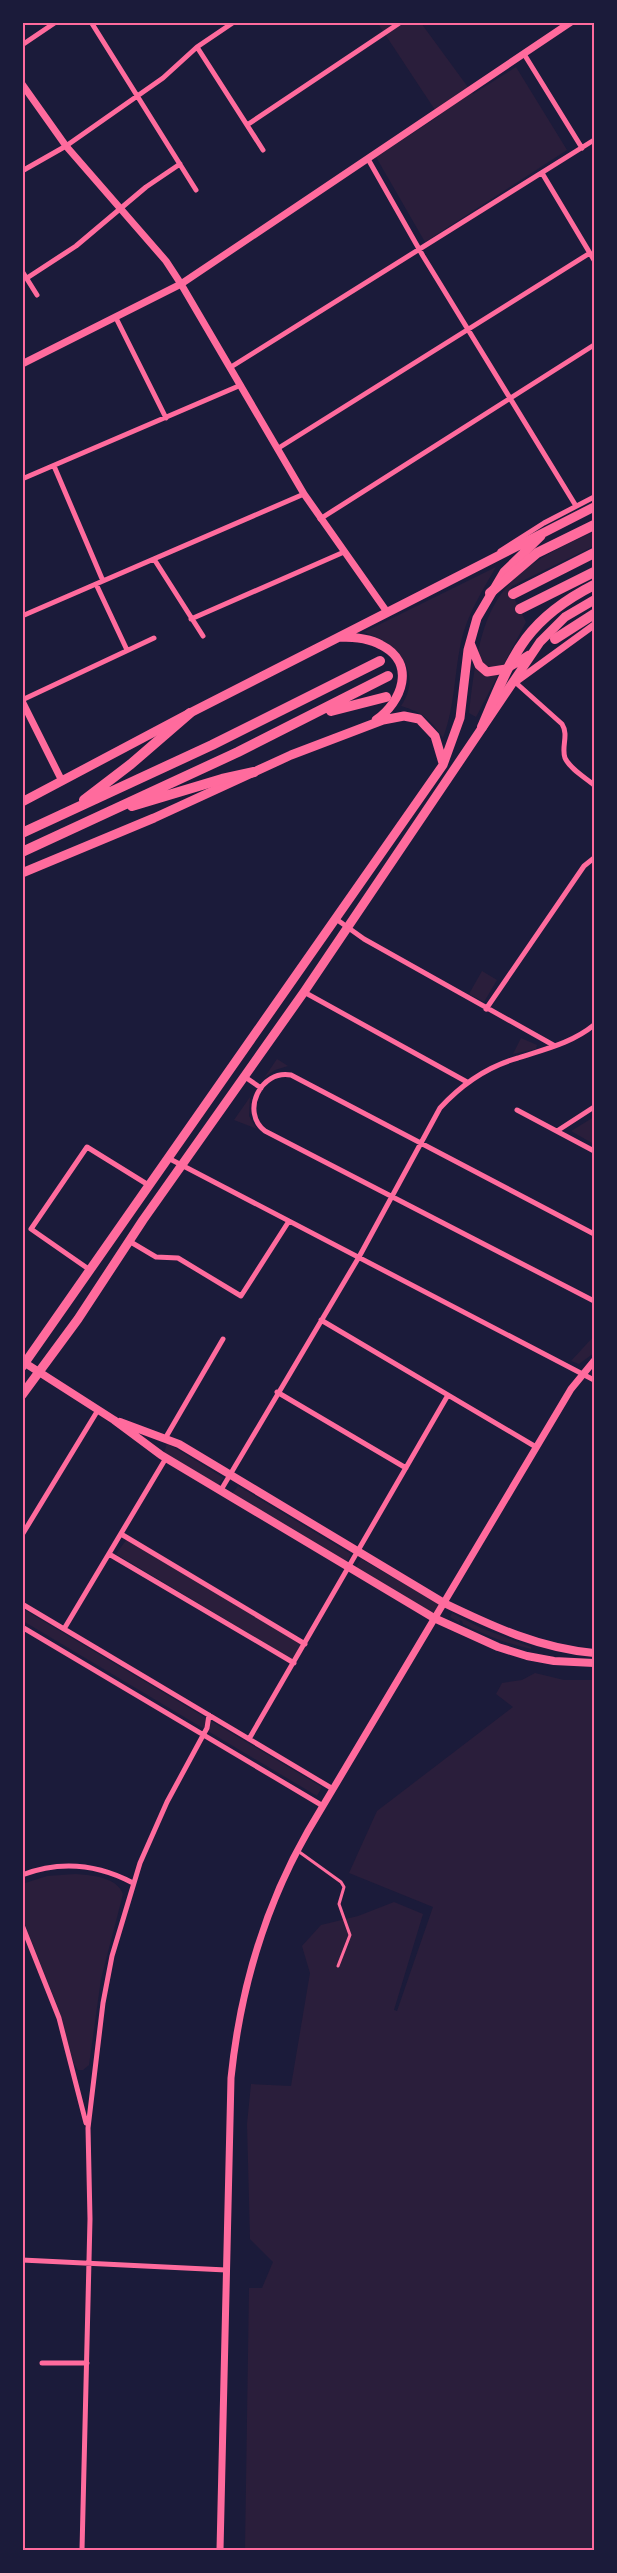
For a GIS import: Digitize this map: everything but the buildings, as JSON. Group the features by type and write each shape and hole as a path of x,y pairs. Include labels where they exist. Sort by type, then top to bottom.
{"highway":[{"path":"490,593 512,571 537,553 594,525"},
{"path":"513,594 594,553"},
{"path":"520,609 594,572"},
{"path":"482,727 506,669 536,624 561,603 594,585"},
{"path":"555,639 594,614"},
{"path":"22,832 73,810 381,661"},
{"path":"22,852 302,720 388,676"},
{"path":"302,720 386,697"},
{"path":"73,810 190,713"},
{"path":"111,811 254,772"}],"main road":[{"path":"22,802 190,713 594,507"},
{"path":"541,536 512,562 490,593 477,618 470,640 460,718 443,765 151,1187 24,1365 114,1420 164,1456 434,1618 498,1647 527,1656 554,1661 594,1663"},
{"path":"22,1395 304,992 535,650 556,624 594,600"},
{"path":"338,637 362,639 382,645 390,651 399,665 403,684 400,695 388,710 371,723"},
{"path":"470,640 476,660 484,670 494,673 506,669 535,650"},
{"path":"22,873 154,819 254,772 371,723 404,716 418,719 435,736 443,765"},
{"path":"114,1420 166,1437 444,1603 529,1641 594,1653"},
{"path":"164,1456 161,1446 166,1437"}],"street":[{"path":"22,45 56,22"},
{"path":"91,22 196,190"},
{"path":"22,171 66,146 163,78 197,47 234,22"},
{"path":"247,125 401,22"},
{"path":"22,364 181,284 571,22"},
{"path":"197,47 263,150"},
{"path":"524,54 582,148"},
{"path":"22,84 66,146 122,209 181,284 304,494 387,612"},
{"path":"231,367 594,140"},
{"path":"368,159 468,330 576,506"},
{"path":"27,278 76,246 146,187 180,164"},
{"path":"542,173 594,260"},
{"path":"277,449 590,253"},
{"path":"22,271 37,295"},
{"path":"116,318 166,418"},
{"path":"320,519 594,345"},
{"path":"22,480 241,385"},
{"path":"54,466 103,581"},
{"path":"22,616 304,494"},
{"path":"482,564 527,533 594,497"},
{"path":"191,619 344,552"},
{"path":"154,559 203,636"},
{"path":"96,584 128,650"},
{"path":"594,625 515,682 562,724 566,732 564,750 567,762 594,785"},
{"path":"62,782 22,701 154,638"},
{"path":"486,1009 584,866 594,858"},
{"path":"336,919 347,928 486,1009 555,1046"},
{"path":"304,992 467,1082"},
{"path":"221,1490 228,1473 359,1257 441,1108 467,1082 507,1062 581,1035 594,1025"},
{"path":"594,1233 291,1075 270,1077 261,1088 252,1109 254,1119 261,1128 594,1301"},
{"path":"245,1077 261,1088"},
{"path":"557,1131 594,1107"},
{"path":"517,1110 594,1151"},
{"path":"92,1270 31,1229 87,1147 151,1187"},
{"path":"170,1159 594,1380"},
{"path":"129,1241 156,1257 178,1258 241,1296 289,1221"},
{"path":"321,1320 536,1447"},
{"path":"166,1437 223,1339"},
{"path":"220,2550 230,2104 238,2024 263,1929 297,1850 536,1447 582,1374 594,1361"},
{"path":"278,1392 406,1468"},
{"path":"249,1739 351,1568 358,1550 448,1395"},
{"path":"22,1535 98,1410"},
{"path":"64,1629 121,1534 164,1456"},
{"path":"121,1534 306,1644"},
{"path":"109,1554 294,1663"},
{"path":"22,1604 333,1789"},
{"path":"22,1627 323,1806"},
{"path":"82,2550 91,2195 88,2128 103,2003 112,1956 133,1883 167,1802 209,1725 209,1715"},
{"path":"22,1875 49,1867 81,1866 104,1869 133,1883"},
{"path":"22,1925 60,2018 88,2128"},
{"path":"22,2260 226,2270"},
{"path":"42,2363 87,2363"}],"lane":[{"path":"297,1850 341,1882 344,1887 339,1904 350,1935 339,1966"}],"shaded area":[{"path":"377,22 421,23 473,94 516,67 567,150 425,242 376,157 439,116"},
{"path":"594,532 594,546 512,586 510,590 526,622 476,717 469,713 479,646 487,620 498,598 513,580 534,563"},
{"path":"496,567 467,622 459,654 450,714 443,738 425,718 401,706 410,682 404,661 387,644 364,632"},
{"path":"482,971 497,980 484,1002 469,994"},
{"path":"521,1038 537,1045 536,1049 513,1054"},
{"path":"277,1059 288,1066 275,1070 264,1078"},
{"path":"250,1097 249,1116 257,1129 234,1120"},
{"path":"594,1117 592,1143 571,1131"},
{"path":"594,1336 594,1353 579,1364 571,1361"},
{"path":"167,1443 224,1478 218,1485 164,1453"},
{"path":"238,1486 351,1554 347,1562 232,1494"},
{"path":"127,1539 302,1644 293,1660 116,1554"},
{"path":"361,1559 441,1605 435,1614 355,1569"},
{"path":"23,1609 322,1787 317,1796 23,1621"},
{"path":"452,1613 481,1628 531,1647 531,1649 488,1635 459,1620 460,1623 450,1617"},
{"path":"535,1673 564,1680 594,1680 594,2550 245,2550 249,2288 262,2288 273,2262 250,2239 247,2124 251,2084 291,2086 310,1973 302,1946 321,1925 358,1916 394,1902 423,1914 394,2010 397,2011 433,1907 349,1873 377,1811 513,1707 496,1694 502,1683 522,1680"},
{"path":"75,1874 109,1880 120,1888 123,1894 101,1979 89,2065 83,2070 78,2070 74,2064 55,2000 23,1920 22,1884 47,1876"}]}
